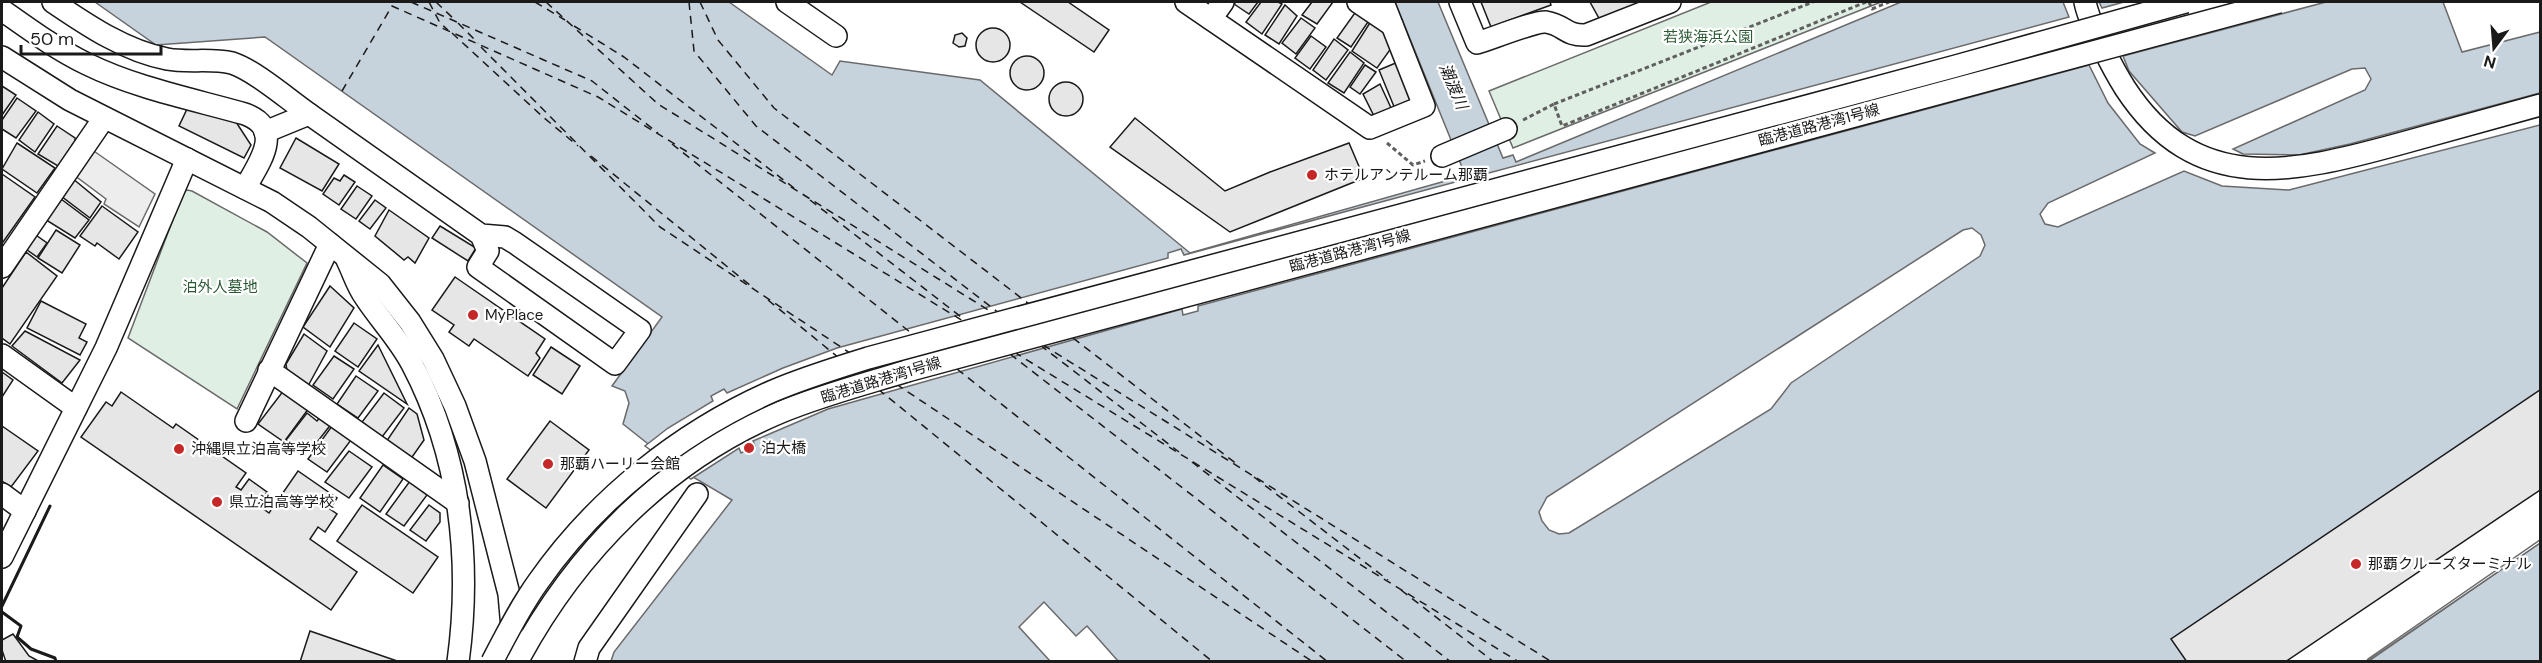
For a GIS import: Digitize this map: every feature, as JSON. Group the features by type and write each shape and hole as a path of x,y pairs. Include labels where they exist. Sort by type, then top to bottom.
{"street":[{"path":"53,2 113,39 148,54 168,59 231,63 246,70 481,235 505,237 516,243 640,330 615,364 478,267 488,251 481,235"},
{"path":"787,2 836,36"},
{"path":"1186,2 1370,128 1424,106 1383,2"},
{"path":"1211,19 1223,2"},
{"path":"1358,2 1392,25"},
{"path":"1460,2 1477,43 1544,22 1561,26 1573,36 1586,36 1670,2"},
{"path":"2085,2 2114,70 2135,104 2171,139 2204,158 2239,167 2270,170 2304,168 2346,159 2541,105"},
{"name":"臨港道路港湾1号線","path":"492,662 514,621 546,572 569,543 616,494 652,463 703,428 772,392 805,379 868,358 1956,66 2186,2"},
{"name":"臨港道路港湾1号線","path":"516,662 534,628 583,560 632,509 685,468 740,432 826,395 1205,290 2279,2"},
{"path":"2,10 57,48 89,65 138,84 245,114 259,121 265,132 265,151 246,188"},
{"path":"2,57 104,118 246,188 296,218 380,284 410,322 433,359 475,461 506,582 512,628 511,662"},
{"path":"265,132 309,114"},
{"path":"2,267 104,118"},
{"path":"1442,156 1506,129"},
{"path":"2,557 106,348 187,159"},
{"path":"246,421 269,370 338,250"},
{"path":"338,250 364,296 392,332 426,392 443,438 458,503 465,566 458,662"},
{"path":"2,355 76,408"},
{"path":"269,370 458,503"},
{"path":"2,494 25,511"},
{"path":"585,662 589,648 697,494"}],"path":[{"path":"1506,129 1554,104 1813,2"},
{"path":"1554,104 1562,126 1868,2 1872,9 1889,2"},
{"path":"1370,128 1413,165 1442,156"}],"green space":[{"name":"若狭海浜公園","path":"1711,2 1881,2 1513,148 1489,91"},
{"name":"泊外人墓地","path":"187,190 267,232 307,263 237,409 128,338 183,193"}],"shaded area":[{"path":"91,149 155,194 139,227 104,204 106,199 74,175"}],"water":[{"name":"潮渡川","path":"95,2 729,2 832,75 840,61 980,80 1190,253 1463,176 1459,175 1464,172 1395,2 1438,2 1503,158 1513,155 1516,162 1901,2 2443,2 2462,52 2540,32 2540,391 2187,661 1118,661 1087,626 1076,636 1044,602 1019,627 1050,661 611,661 614,652 732,500 681,470 623,424 629,403 625,391 612,386 662,317 265,37 156,45"},
{"path":"2540,543 2540,661 2369,661"}],"pier":[{"name":"泊大橋","path":"2063,2 2099,2 2102,8 2124,2 2326,2 2123,56 2129,71 2182,132 2195,136 2352,69 2365,68 2371,79 2365,90 2233,149 2243,154 2299,155 2350,144 2540,93 2540,125 2289,190 2222,186 2184,171 2058,227 2045,224 2040,214 2048,203 2155,153 2140,144 2108,103 2089,65 1198,306 1198,311 1183,315 1182,309 828,409 753,441 755,446 741,453 739,448 691,479 645,446 668,428 713,401 711,396 724,389 727,393 783,368 837,348 1168,258 1168,253 1181,249 1184,255 2069,17"},
{"path":"1972,228 1981,235 1985,245 1980,256 1791,383 1771,409 1569,533 1559,534 1549,530 1542,521 1539,512 1547,497 1963,230"},
{"path":"2540,540 2540,543 2366,662 2368,659"}],"building":[{"path":"1020,2 1068,2 1109,30 1094,52"},
{"path":"1236,2 1258,2 1249,14 1234,4"},
{"path":"1261,2 1282,4 1262,34 1246,22"},
{"path":"1312,2 1333,2 1317,24 1302,15"},
{"path":"1481,2 1550,2 1551,5 1491,27"},
{"path":"1590,2 1650,2 1600,20"},
{"path":"1285,5 1297,16 1279,44 1265,35"},
{"path":"1357,10 1370,19 1351,47 1337,38"},
{"path":"1301,18 1315,28 1296,54 1282,43"},
{"path":"1373,18 1386,30 1392,47 1377,68 1352,51"},
{"path":"993,28 1005,33 1010,45 1005,57 993,62 981,57 976,45 981,33"},
{"path":"962,33 967,38 965,46 959,47 953,43 955,35"},
{"path":"1311,36 1326,47 1310,69 1295,58"},
{"path":"1334,39 1348,50 1326,80 1313,70"},
{"path":"1350,52 1364,63 1344,93 1328,83"},
{"path":"1027,56 1039,61 1044,73 1039,85 1027,90 1015,85 1010,73 1015,61"},
{"path":"1398,62 1414,101 1395,109 1379,70"},
{"path":"1365,65 1376,72 1360,94 1350,87"},
{"path":"1066,82 1078,87 1083,99 1078,111 1066,116 1054,111 1049,99 1054,87"},
{"path":"1380,84 1392,110 1374,116 1363,94"},
{"path":"2,86 16,95 2,115"},
{"path":"17,98 36,111 16,138 2,129 2,120"},
{"path":"188,107 236,122 251,145 244,158 179,126"},
{"path":"38,112 54,124 35,152 19,140"},
{"name":"ホテルアンテルーム那覇","path":"1135,118 1225,191 1349,143 1364,178 1230,232 1110,147"},
{"path":"57,126 75,138 58,166 38,154"},
{"path":"296,138 339,164 322,191 280,168"},
{"path":"17,143 55,168 37,193 2,169"},
{"path":"2,174 35,197 3,242 2,241"},
{"path":"344,175 355,182 339,205 323,194 334,178 340,181"},
{"path":"72,178 101,202 90,218 61,196"},
{"path":"357,186 372,196 356,219 341,209"},
{"path":"57,196 89,220 75,238 43,218"},
{"path":"375,200 386,208 370,229 359,221"},
{"path":"102,206 138,232 119,259 97,243 95,246 80,236"},
{"path":"389,210 429,238 415,263 408,257 404,260 375,236"},
{"path":"440,226 476,248 468,261 432,238"},
{"path":"56,230 80,245 62,273 38,258"},
{"path":"33,233 47,243 37,257 23,247"},
{"path":"26,252 57,276 10,344 2,338 2,288"},
{"path":"455,277 545,339 536,353 540,358 528,376 474,339 469,346 449,332 454,325 432,310"},
{"path":"330,286 354,308 330,347 303,327"},
{"path":"41,301 86,324 79,338 87,342 80,355 27,328"},
{"path":"354,323 377,339 358,367 335,351"},
{"path":"25,331 80,360 62,383 12,346"},
{"path":"304,334 327,351 308,386 287,371 286,364"},
{"path":"378,345 407,404 359,371"},
{"path":"551,347 580,366 562,394 533,375"},
{"path":"334,356 354,369 333,399 313,385"},
{"path":"2,372 13,380 2,397"},
{"path":"356,376 378,391 358,418 337,404"},
{"path":"284,390 309,408 284,442 258,424"},
{"name":"那覇クルーズターミナル","path":"2540,390 2540,490 2285,662 2187,662 2171,639"},
{"name":"県立泊高等学校","path":"121,392 173,428 176,424 246,473 236,487 241,490 249,479 267,492 258,505 269,513 298,471 337,498 330,509 337,514 325,532 318,527 310,539 357,572 331,610 81,437 106,402 112,406"},
{"path":"384,393 404,408 382,437 362,422"},
{"path":"409,408 417,414 424,440 410,460 386,442"},
{"path":"307,413 317,421 322,415 332,423 311,450 308,448 303,453 286,440"},
{"name":"那覇ハーリー会館","path":"550,421 589,450 546,508 507,479"},
{"path":"2,426 38,451 11,487 2,481"},
{"path":"332,426 351,440 327,472 308,459"},
{"path":"349,451 372,467 349,498 325,482"},
{"path":"383,465 403,479 380,512 360,498"},
{"path":"410,481 427,495 404,526 386,514"},
{"path":"362,505 438,557 413,593 337,541"},
{"path":"429,505 440,513 440,522 426,541 410,530"},
{"path":"310,631 400,662 300,662"},
{"path":"13,634 29,656 40,662 6,662 2,640"}],"ferry route":[{"path":"411,2 592,81 658,133"},
{"path":"429,2 440,23 448,30"},
{"path":"436,2 455,20"},
{"path":"535,2 565,20"},
{"path":"546,2 658,104 993,313"},
{"path":"689,2 694,51 756,126 999,313"},
{"path":"700,2 718,40 774,108 1029,304"},
{"path":"342,91 392,6 598,97 963,321"},
{"path":"458,23 478,43"},
{"path":"574,26 624,57 794,188"},
{"path":"452,33 578,146"},
{"path":"481,47 660,227 850,353"},
{"path":"672,144 915,336"},
{"path":"591,156 751,286"},
{"path":"810,200 965,320"},
{"path":"768,300 839,358"},
{"path":"1073,338 1238,465"},
{"path":"1040,345 1179,452"},
{"path":"1043,345 1552,662"},
{"path":"1014,352 1519,662"},
{"path":"1010,354 1407,662"},
{"path":"957,369 1328,662"},
{"path":"896,384 1313,662"},
{"path":"878,389 1213,662"},
{"path":"1192,462 1451,662"},
{"path":"1254,477 1388,580"},
{"path":"1401,590 1494,662"}],"wall":[{"path":"2,606 50,506"},
{"path":"2,612 21,626 17,637 31,649 55,658 56,662"}],"place":[{"name":"ホテルアンテルーム那覇","path":"1312,175"},
{"name":"MyPlace","path":"473,315"},
{"name":"泊大橋","path":"749,448"},
{"name":"沖縄県立泊高等学校","path":"179,449"},
{"name":"那覇ハーリー会館","path":"548,464"},
{"name":"県立泊高等学校","path":"217,502"},
{"name":"那覇クルーズターミナル","path":"2356,564"}]}
